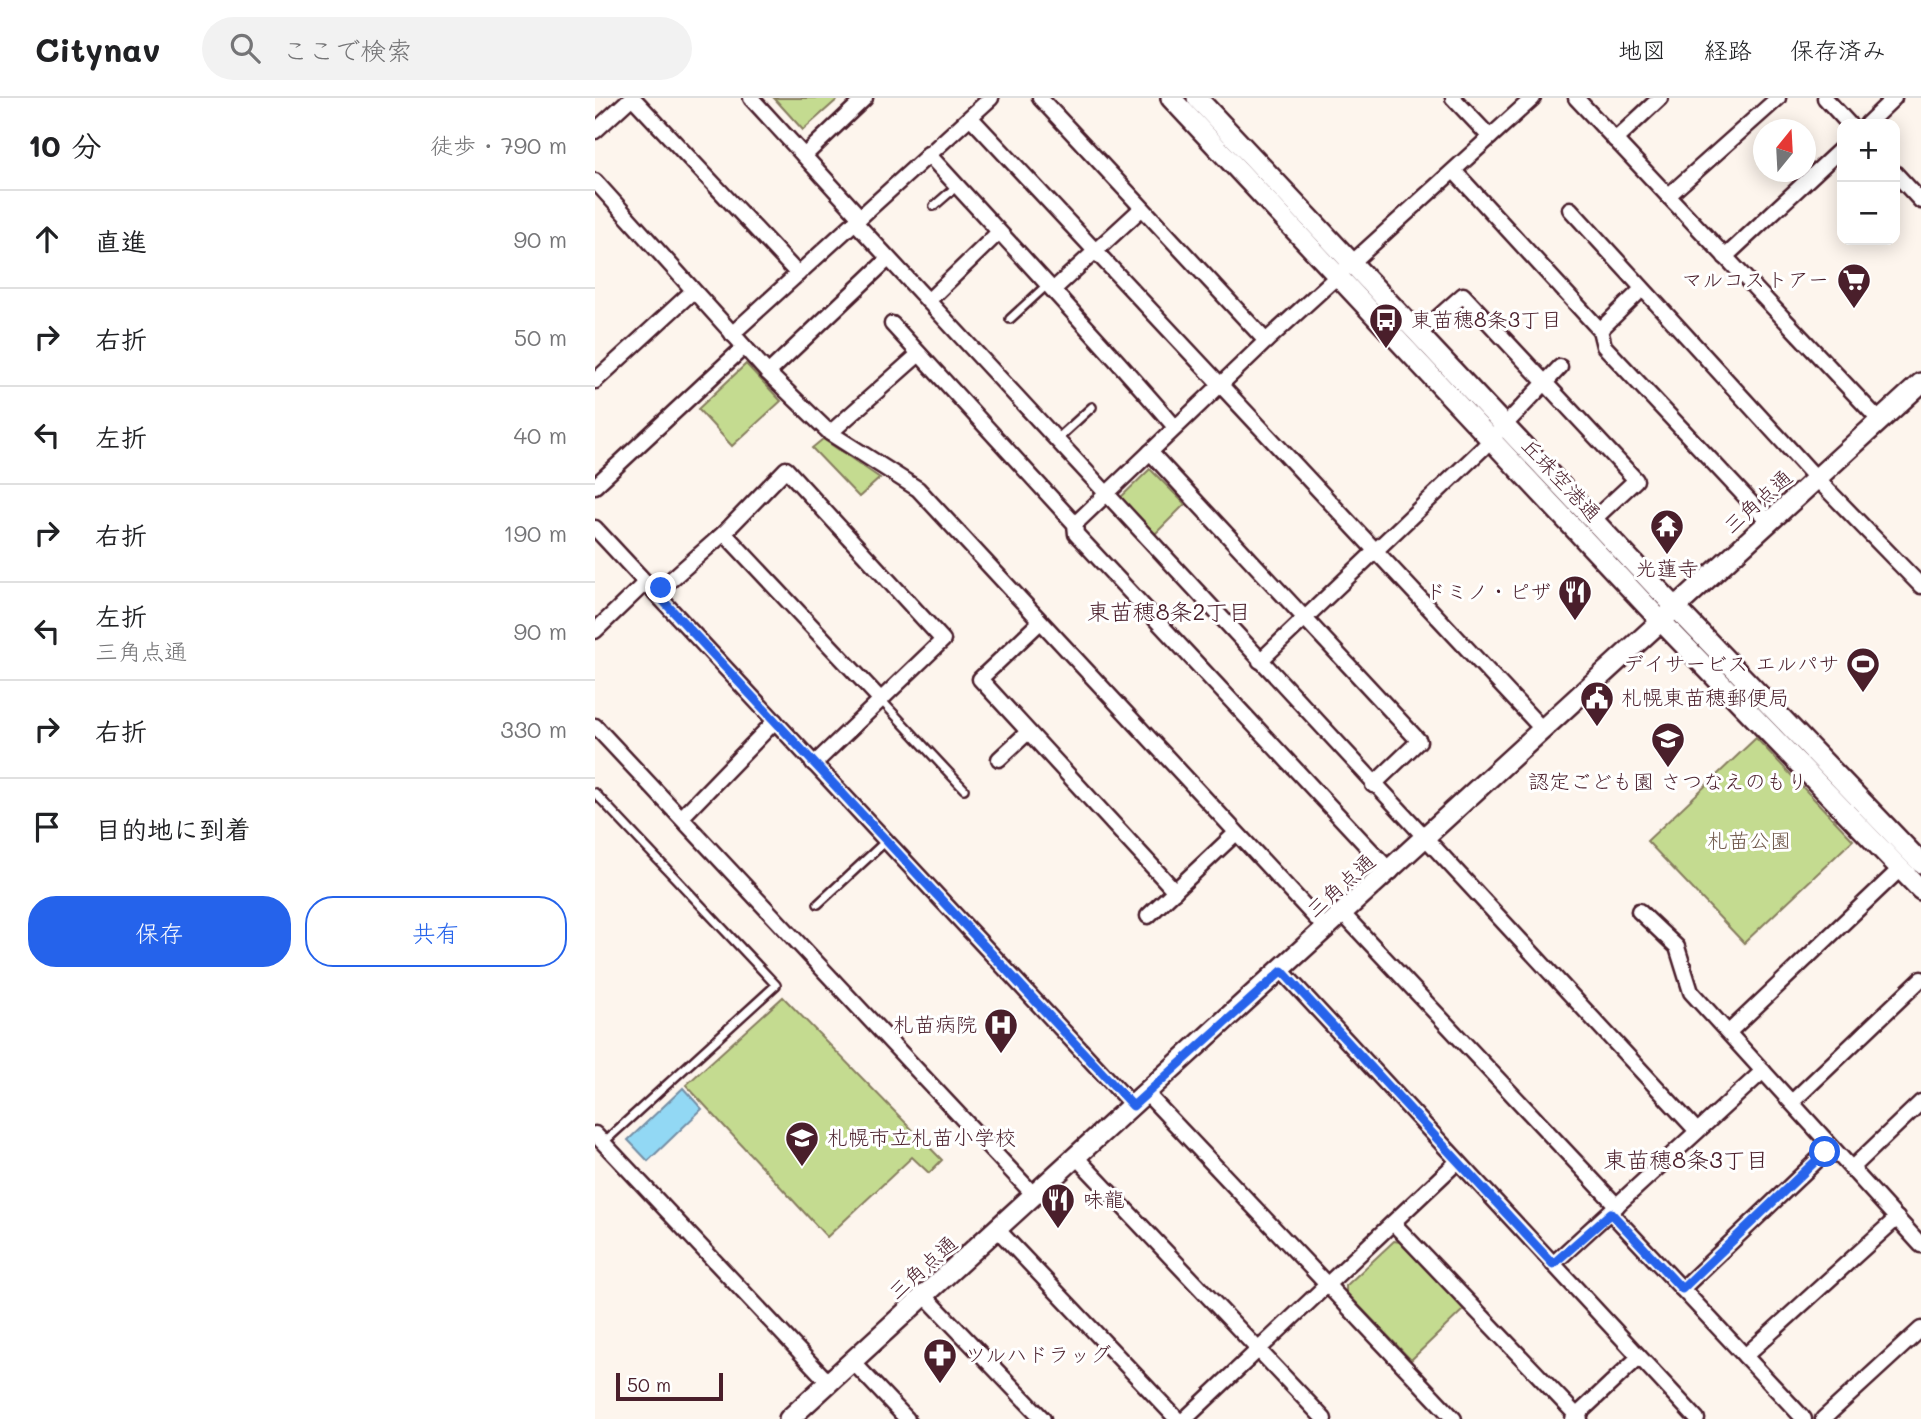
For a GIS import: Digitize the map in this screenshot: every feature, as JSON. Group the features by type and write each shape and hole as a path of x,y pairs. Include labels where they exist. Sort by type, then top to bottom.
{"main road":[{"name":"丘珠空港通","path":"1171,98 1345,269 1419,334 1497,431 1660,620 1921,890"},
{"name":"丘珠空港通","path":"1197,98 1345,269 1497,431 1593,520 1921,863"},
{"name":"三角点通","path":"789,1419 1391,872 1660,620 1921,383"}],"street":[{"path":"595,131 632,98 798,274"},
{"path":"751,98 804,156 888,259 1373,785 1697,1131"},
{"path":"804,156 865,98"},
{"path":"1040,98 1266,341"},
{"path":"1453,98 1490,137"},
{"path":"1075,524 1266,341 1455,172 1533,98"},
{"path":"1576,98 1880,421"},
{"path":"1615,140 1660,98"},
{"path":"1668,196 1778,98"},
{"path":"1825,98 1844,119"},
{"path":"1872,119 1894,98"},
{"path":"732,334 928,154 971,118 988,99"},
{"path":"971,118 1544,731"},
{"path":"1725,257 1837,153"},
{"path":"928,154 1175,427"},
{"path":"1455,172 1600,330 1604,346 1769,522"},
{"path":"1900,178 1921,201"},
{"path":"595,181 768,373 830,433 918,489 1039,623 1327,930"},
{"path":"1051,287 1141,209"},
{"path":"1570,209 1817,479 1921,586"},
{"path":"927,301 998,233"},
{"path":"768,373 888,259"},
{"path":"1600,330 1642,289"},
{"path":"595,381 693,291"},
{"path":"1419,334 1463,295 1636,480 1593,520"},
{"path":"891,324 1075,524 1076,534 1391,872"},
{"path":"595,486 744,347"},
{"path":"830,433 919,354"},
{"path":"1260,661 1560,367"},
{"path":"1150,452 1419,741 1373,785"},
{"path":"595,631 724,533 786,469 943,640 814,764"},
{"path":"595,528 886,841 1140,1100 1328,1286 1454,1419"},
{"path":"724,533 881,700"},
{"path":"1039,623 980,679 1175,891"},
{"path":"682,817 775,721"},
{"path":"595,726 1034,1195"},
{"path":"999,760 1028,732"},
{"path":"1148,916 1236,833"},
{"path":"1729,1031 1900,869"},
{"path":"1639,911 1677,947 1691,992 1897,1218 1916,1228 1921,1245"},
{"path":"1343,914 1614,1210 1682,1289 1804,1419"},
{"path":"1282,971 1697,1419"},
{"path":"1792,1102 1921,979"},
{"path":"1553,1264 1763,1071"},
{"path":"1852,1168 1921,1101"},
{"path":"599,1139 829,1383"},
{"path":"1682,1289 1831,1147"},
{"path":"1077,1158 1324,1419"},
{"path":"1185,1419 1457,1162"},
{"path":"1745,1356 1897,1218"},
{"path":"1393,1223 1577,1418 1639,1357"},
{"path":"998,1230 1177,1419"},
{"path":"926,1297 1043,1419"},
{"path":"1823,1419 1921,1329"},
{"path":"852,1361 907,1419"}],"lane":[{"path":"934,206 957,186"},
{"path":"1010,319 1051,287"},
{"path":"1056,440 1092,407"},
{"path":"881,700 964,789"},
{"path":"595,793 776,985 599,1139"},
{"path":"818,904 886,841"}],"green space":[{"path":"774,98 839,98 803,130"},
{"path":"746,364 781,401 732,446 698,409"},
{"path":"823,439 880,478 859,497 812,448"},
{"path":"1150,469 1185,504 1155,534 1120,498"},
{"name":"札苗公園","path":"1756,738 1853,840 1744,943 1647,841"},
{"path":"783,997 942,1160 929,1173 912,1157 827,1237 686,1085"},
{"path":"1394,1241 1400,1242 1464,1309 1411,1360 1346,1292 1346,1286"}],"water":[{"path":"683,1088 702,1109 648,1161 628,1140"}],"place":[{"name":"マルコストアー","path":"1854,310"},
{"name":"東苗穂8条3丁目","path":"1386,350"},
{"name":"光蓮寺","path":"1667,556"},
{"name":"ドミノ・ピザ","path":"1575,622"},
{"name":"デイサービス エルパサ","path":"1863,694"},
{"name":"札幌東苗穂郵便局","path":"1597,728"},
{"name":"認定ごども園 さつなえのもり","path":"1668,769"},
{"name":"札苗病院","path":"1001,1055"},
{"name":"札幌市立札苗小学校","path":"802,1168"},
{"name":"味龍","path":"1058,1230"},
{"name":"ツルハドラッグ","path":"940,1385"}],"district":[{"name":"東苗穂8条2丁目","path":"1169,612"},
{"name":"東苗穂8条3丁目","path":"1686,1160"}],"route":[{"path":"661,588 656,593 1133,1106 1282,971 1553,1264 1611,1213 1682,1289 1825,1152"}]}
